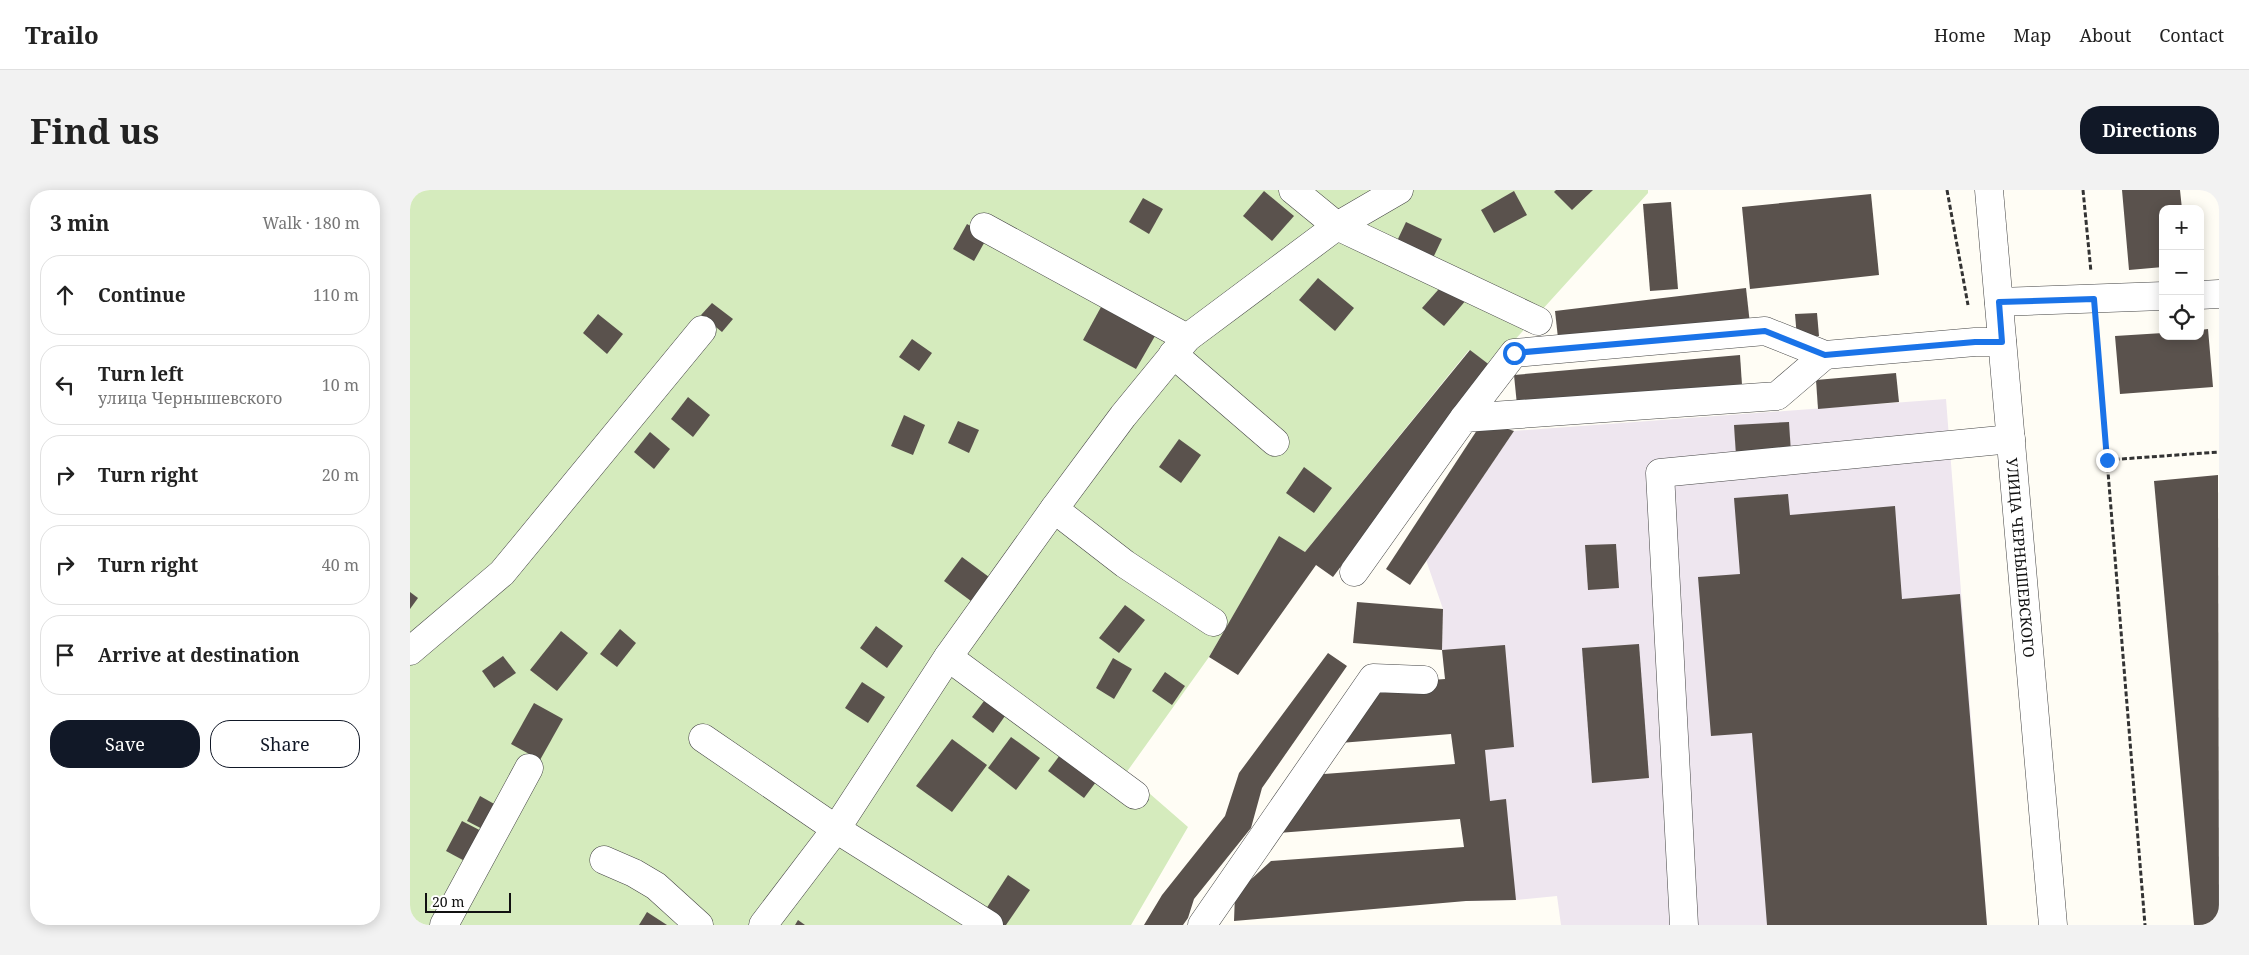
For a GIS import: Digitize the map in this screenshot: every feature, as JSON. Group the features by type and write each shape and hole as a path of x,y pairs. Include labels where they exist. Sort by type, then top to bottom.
{"street":[{"path":"1293,190 1337,226 1538,321"},
{"path":"762,925 836,829 948,657 1054,509 1123,416 1180,346 1337,226 1399,190"},
{"name":"УЛИЦА ЧЕРНЫШЕВСКОГО","path":"1989,190 2054,925"},
{"path":"984,227 1180,346 1275,442"},
{"path":"2204,295 2219,294"},
{"path":"1999,302 2159,296"},
{"path":"410,651 502,573 702,330"},
{"path":"1354,572 1464,418 1514,353 1765,331 1825,355 1975,342 2002,342"},
{"path":"1464,418 1777,396 1825,355"},
{"path":"1684,925 1660,473 2011,439"},
{"path":"1054,509 1125,564 1213,622"},
{"path":"948,657 1135,795"},
{"path":"1202,925 1373,678 1424,680"},
{"path":"703,738 836,829 989,925"},
{"path":"444,925 529,768"},
{"path":"604,860 634,873 656,886 699,925"}],"path":[{"path":"2083,190 2094,299 2145,925"},
{"path":"2107,460 2219,452"}],"shaded area":[{"path":"1946,399 1987,925 1561,925 1557,896 1516,900 1466,901 1464,847 1442,650 1443,609 1426,560 1514,431"}],"green space":[{"path":"410,190 1648,190 1648,193 1491,366 1469,350 1305,552 1279,537 1209,657 1126,773 1188,827 1131,925 410,925"}],"building":[{"path":"1556,190 1593,190 1572,210 1554,192"},
{"path":"2122,190 2180,190 2182,205 2159,205 2159,267 2129,270"},
{"path":"1264,191 1294,216 1272,241 1243,216"},
{"path":"1514,191 1527,215 1494,233 1481,210"},
{"path":"1871,194 1879,275 1750,289 1742,207"},
{"path":"1143,198 1163,209 1149,234 1129,222"},
{"path":"1671,202 1678,289 1650,291 1643,204"},
{"path":"1406,222 1442,239 1433,258 1397,241"},
{"path":"967,224 988,236 974,261 953,249"},
{"path":"1318,278 1354,308 1335,331 1299,300"},
{"path":"1446,281 1467,299 1444,326 1422,308"},
{"path":"1746,288 1750,324 1559,347 1555,311"},
{"path":"712,303 733,319 722,332 701,315"},
{"path":"1101,307 1155,336 1136,369 1083,340"},
{"path":"1817,313 1819,336 1797,338 1795,314"},
{"path":"598,314 623,334 607,354 583,333"},
{"path":"2208,329 2213,387 2120,394 2115,336 2159,333 2159,340 2204,340 2204,330"},
{"path":"912,339 932,353 919,371 899,357"},
{"path":"1470,350 1491,366 1333,577 1316,565 1238,675 1209,657 1279,536 1305,552"},
{"path":"1740,355 1742,385 1517,405 1514,375"},
{"path":"1896,373 1899,402 1818,409 1816,380"},
{"path":"688,397 710,415 693,437 671,419"},
{"path":"904,415 925,425 913,455 891,446"},
{"path":"958,421 979,430 969,453 948,443"},
{"path":"1483,421 1514,431 1410,585 1386,569"},
{"path":"1789,422 1791,453 1736,456 1734,425"},
{"path":"650,432 670,449 654,469 634,452"},
{"path":"1179,439 1201,455 1181,483 1159,467"},
{"path":"1304,467 1332,488 1314,513 1286,493"},
{"path":"2218,475 2219,925 2194,925 2154,481"},
{"path":"1788,494 1790,515 1895,506 1902,599 1960,594 1987,925 1767,925 1752,733 1711,736 1698,577 1740,574 1734,498"},
{"path":"1616,544 1619,588 1588,590 1585,545"},
{"path":"962,557 989,577 971,601 944,581"},
{"path":"410,592 418,598 410,609"},
{"path":"1357,602 1443,609 1442,650 1353,643"},
{"path":"1125,605 1145,620 1119,653 1099,638"},
{"path":"876,626 903,646 887,668 860,648"},
{"path":"620,629 636,643 617,667 600,654"},
{"path":"561,631 588,653 557,691 530,670"},
{"path":"1639,644 1649,778 1592,783 1582,648"},
{"path":"1505,645 1514,747 1485,750 1490,801 1506,799 1516,900 1466,901 1234,921 1235,894 1271,861 1464,847 1460,819 1278,833 1311,775 1455,764 1451,734 1340,743 1380,684 1445,679 1442,650"},
{"path":"1328,653 1347,666 1262,788 1251,828 1194,899 1188,918 1183,925 1144,925 1162,895 1225,816 1239,773"},
{"path":"503,656 516,673 494,688 482,671"},
{"path":"1113,658 1132,669 1114,699 1096,688"},
{"path":"1165,672 1185,686 1172,705 1152,691"},
{"path":"862,682 885,697 868,723 845,708"},
{"path":"984,701 1005,716 993,733 972,717"},
{"path":"534,703 563,719 540,760 511,744"},
{"path":"1011,737 1040,758 1016,790 988,768"},
{"path":"952,739 987,765 952,812 916,786"},
{"path":"1063,751 1099,778 1084,798 1048,771"},
{"path":"480,796 505,810 492,834 467,821"},
{"path":"462,821 491,836 474,866 446,851"},
{"path":"1008,875 1030,890 1006,925 1003,925 984,912"},
{"path":"647,912 667,925 639,925"},
{"path":"798,920 805,925 795,925"}],"route":[{"path":"1514,353 1765,331 1825,355 1975,342 2002,342 1999,302 2094,299 2107,460"}]}
